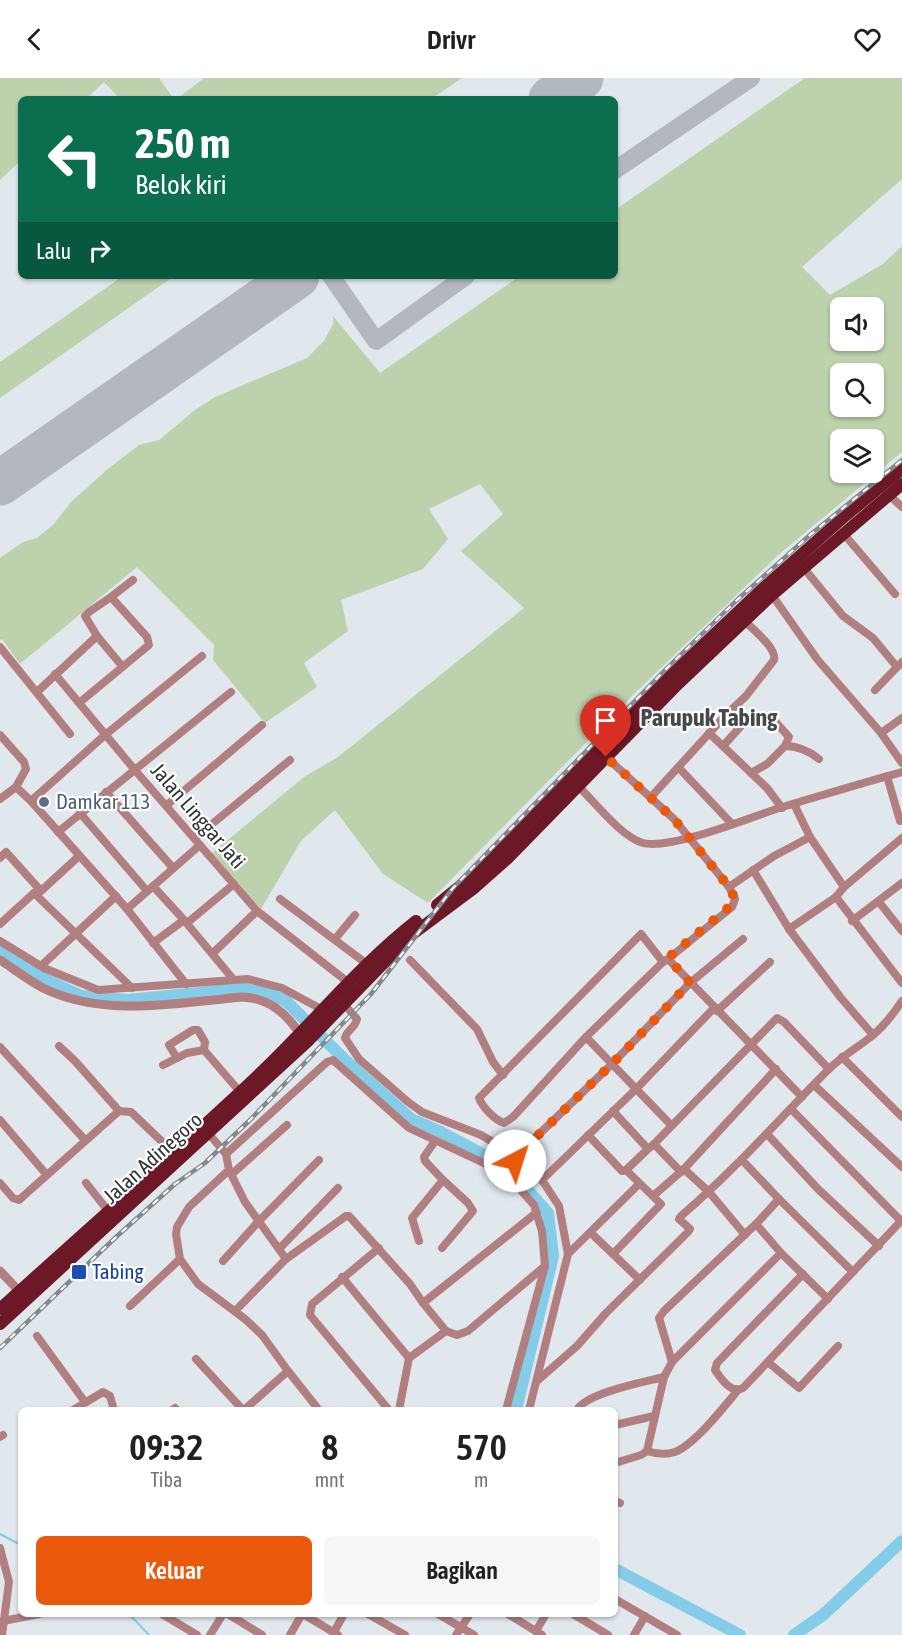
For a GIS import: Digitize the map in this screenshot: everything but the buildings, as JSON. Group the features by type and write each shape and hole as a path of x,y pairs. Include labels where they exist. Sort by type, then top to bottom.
{"highway":[{"path":"325,1014 344,1004 410,936 470,886 759,592 849,520 902,469"},
{"path":"325,1014 367,963 404,930 507,859 606,757 672,683 843,533 849,520 902,484"},
{"name":"Jalan Adinegoro","path":"0,1324 256,1084 325,1014"},
{"name":"Jalan Adinegoro","path":"0,1308 109,1212 177,1156 209,1134 243,1096"}],"street":[{"path":"889,495 902,507"},
{"path":"843,533 895,594"},
{"path":"803,567 843,616 873,638 899,664 874,690"},
{"path":"122,666 97,636 85,615 133,580"},
{"path":"772,595 817,659 902,763"},
{"path":"79,703 149,643 147,637 111,597"},
{"path":"651,797 746,696 775,658 771,647 744,621"},
{"path":"37,692 97,636"},
{"path":"0,647 70,734"},
{"path":"31,801 105,735 202,656"},
{"name":"Jalan Linggar Jati","path":"55,674 257,911 349,983"},
{"path":"58,832 231,692"},
{"path":"723,746 751,715"},
{"path":"751,772 767,764 789,738 771,717"},
{"path":"880,734 902,718"},
{"path":"167,805 262,725"},
{"path":"709,733 767,788 782,808"},
{"path":"0,735 25,765 26,772 16,787 0,799"},
{"path":"784,746 795,746 810,752 819,759"},
{"path":"606,757 674,819 729,887 735,899 732,907 665,960 586,1037 513,1117 504,1123 498,1121 479,1101 641,934 665,960 776,1068 802,1097"},
{"path":"127,909 173,868 198,841 290,760"},
{"path":"679,768 732,824"},
{"path":"578,786 625,833 643,843 665,843 689,838 902,772"},
{"path":"887,776 901,822"},
{"path":"16,787 127,909 186,984"},
{"path":"106,792 173,868"},
{"path":"794,804 810,837 844,887"},
{"path":"80,813 150,889 186,921 233,979"},
{"path":"729,887 753,870 810,837"},
{"path":"789,929 836,897 844,887 902,838"},
{"path":"0,858 6,852 38,892 132,988"},
{"path":"0,924 79,856"},
{"path":"753,870 789,929 841,998 873,1035"},
{"path":"852,921 902,883"},
{"path":"153,943 234,884"},
{"path":"41,966 116,897"},
{"path":"836,897 852,921 902,983"},
{"path":"280,899 367,963"},
{"path":"879,902 902,931"},
{"path":"213,953 257,911"},
{"path":"335,939 355,915"},
{"path":"504,1175 534,1139 612,1064 690,983 742,939"},
{"path":"0,941 41,966 98,990 233,979 268,983 282,988 325,1014"},
{"path":"410,960 477,1029 493,1062 503,1075"},
{"path":"1,962 42,988 103,1005 154,1005 242,997 255,998 280,1010 303,1036"},
{"path":"542,1180 716,1009 770,962"},
{"path":"537,1381 577,1346 606,1312 688,1232 690,1229 679,1219 742,1160 829,1069 873,1035 902,1001"},
{"path":"344,1004 357,1019 357,1022 346,1033 345,1038 359,1059 415,1107 481,1135 516,1160 542,1180 559,1206 568,1254 530,1407"},
{"path":"588,1135 624,1172 774,1020 780,1019 829,1069"},
{"path":"177,1058 170,1045 193,1030 198,1030 204,1039 204,1050 243,1096"},
{"path":"586,1037 670,1125"},
{"path":"59,1046 119,1112"},
{"path":"0,1047 85,1140"},
{"path":"163,1065 187,1053 204,1050"},
{"path":"842,1057 902,1117"},
{"path":"226,1154 327,1062 333,1060 409,1128 490,1166 504,1175 534,1205 542,1231 545,1266 507,1407"},
{"path":"653,1196 682,1170 776,1068"},
{"path":"814,1085 902,1167"},
{"path":"618,1462 647,1451 667,1454 689,1443 738,1390 769,1363 901,1221 791,1109"},
{"path":"0,1183 13,1198 19,1200 119,1112 131,1112 177,1156"},
{"path":"612,1112 709,1192 745,1235"},
{"path":"0,1120 46,1174"},
{"path":"287,1125 189,1207 180,1221 176,1234 180,1259 198,1284 235,1311 262,1335 317,1407"},
{"path":"209,1134 226,1154 230,1172 242,1197 286,1259"},
{"path":"767,1134 818,1189 879,1246"},
{"path":"435,1141 424,1157 424,1161 462,1196 473,1211 442,1248"},
{"path":"223,1261 258,1221 319,1160"},
{"path":"742,1160 853,1272"},
{"path":"613,1254 661,1204 626,1170"},
{"path":"419,1241 412,1218 443,1180"},
{"path":"86,1183 109,1212"},
{"path":"568,1254 639,1184"},
{"path":"279,1249 338,1188"},
{"path":"672,1362 659,1318 779,1199"},
{"path":"423,1303 536,1213"},
{"path":"235,1311 286,1259 346,1216 349,1216 379,1248 446,1331 457,1335 468,1331 545,1266"},
{"path":"756,1224 828,1299"},
{"path":"591,1233 640,1280"},
{"path":"379,1248 312,1304 310,1315 387,1407"},
{"path":"647,1451 664,1377 672,1362 781,1252"},
{"path":"130,1306 180,1259"},
{"path":"0,1271 19,1291"},
{"path":"738,1390 733,1389 721,1378 716,1370 717,1363 803,1274"},
{"path":"342,1277 409,1358"},
{"path":"400,1407 409,1358 446,1331"},
{"path":"37,1336 84,1402"},
{"path":"769,1363 799,1388 838,1346"},
{"path":"196,1359 245,1407"},
{"path":"249,1407 288,1371"},
{"path":"580,1407 585,1401 597,1396 664,1377"},
{"path":"78,1407 99,1393 106,1392 110,1396 113,1407"},
{"path":"618,1424 654,1416"},
{"path":"0,1548 9,1582 3,1605 2,1635"},
{"path":"618,1601 677,1635"},
{"path":"634,1635 645,1616"},
{"path":"3,1621 24,1617"},
{"path":"167,1617 196,1635"},
{"path":"210,1635 223,1617"},
{"path":"229,1617 252,1633 262,1635"},
{"path":"291,1635 301,1617"},
{"path":"308,1617 336,1634 344,1617"},
{"path":"373,1617 405,1635"},
{"path":"443,1617 474,1635"},
{"path":"456,1635 468,1617"},
{"path":"513,1617 539,1633 545,1617"},
{"path":"578,1617 608,1635"}],"green space":[{"path":"0,78 159,78 172,96 117,96 104,82 89,96 18,96 18,163 0,180"},
{"path":"204,78 462,78 435,96 181,96"},
{"path":"805,78 902,78 902,179 802,267 830,295 883,264 902,246 902,452 884,467 884,429 830,429 830,483 865,483 777,556 632,696 428,903 383,874 335,810 301,841 261,909 212,853 304,777 338,757 524,608 461,551 503,514 480,484 429,509 448,539 423,569 341,600 348,631 304,663 317,687 265,723 213,660 214,645 137,567 20,664 2,639 0,640 0,558 23,542 37,538 53,525 71,502 139,445 159,440 195,410 215,397 307,358 324,341 333,324 333,316 380,373 516,279 618,279 618,208"},
{"path":"119,279 170,279 0,398 0,362"}],"waterway":[{"path":"0,952 43,978 81,996 128,1000 247,988 261,990 286,1001 345,1060 411,1119 441,1132 508,1168 548,1213 553,1256 517,1407"},
{"path":"0,1534 18,1543"},
{"path":"794,1635 823,1615 902,1541"},
{"path":"618,1571 740,1635"},
{"path":"132,1617 149,1635"}],"taxiway":[{"path":"618,168 751,78"},
{"path":"333,279 376,341 462,279"}],"runway":[{"path":"555,96 581,78"},
{"path":"0,483 293,279"}],"railway":[{"path":"0,1348 115,1238 175,1184 205,1163 250,1120 371,994 453,888 665,670 737,600 810,535 902,460"}],"place":[{"name":"Damkar 113","path":"44,802"},
{"name":"Tabing","path":"79,1272"}],"district":[{"name":"Parupuk Tabing","path":"709,718"}],"route":[{"path":"515,1161 534,1139 612,1064 690,983 668,958 732,907 735,899 729,887 674,819 606,757"}]}
